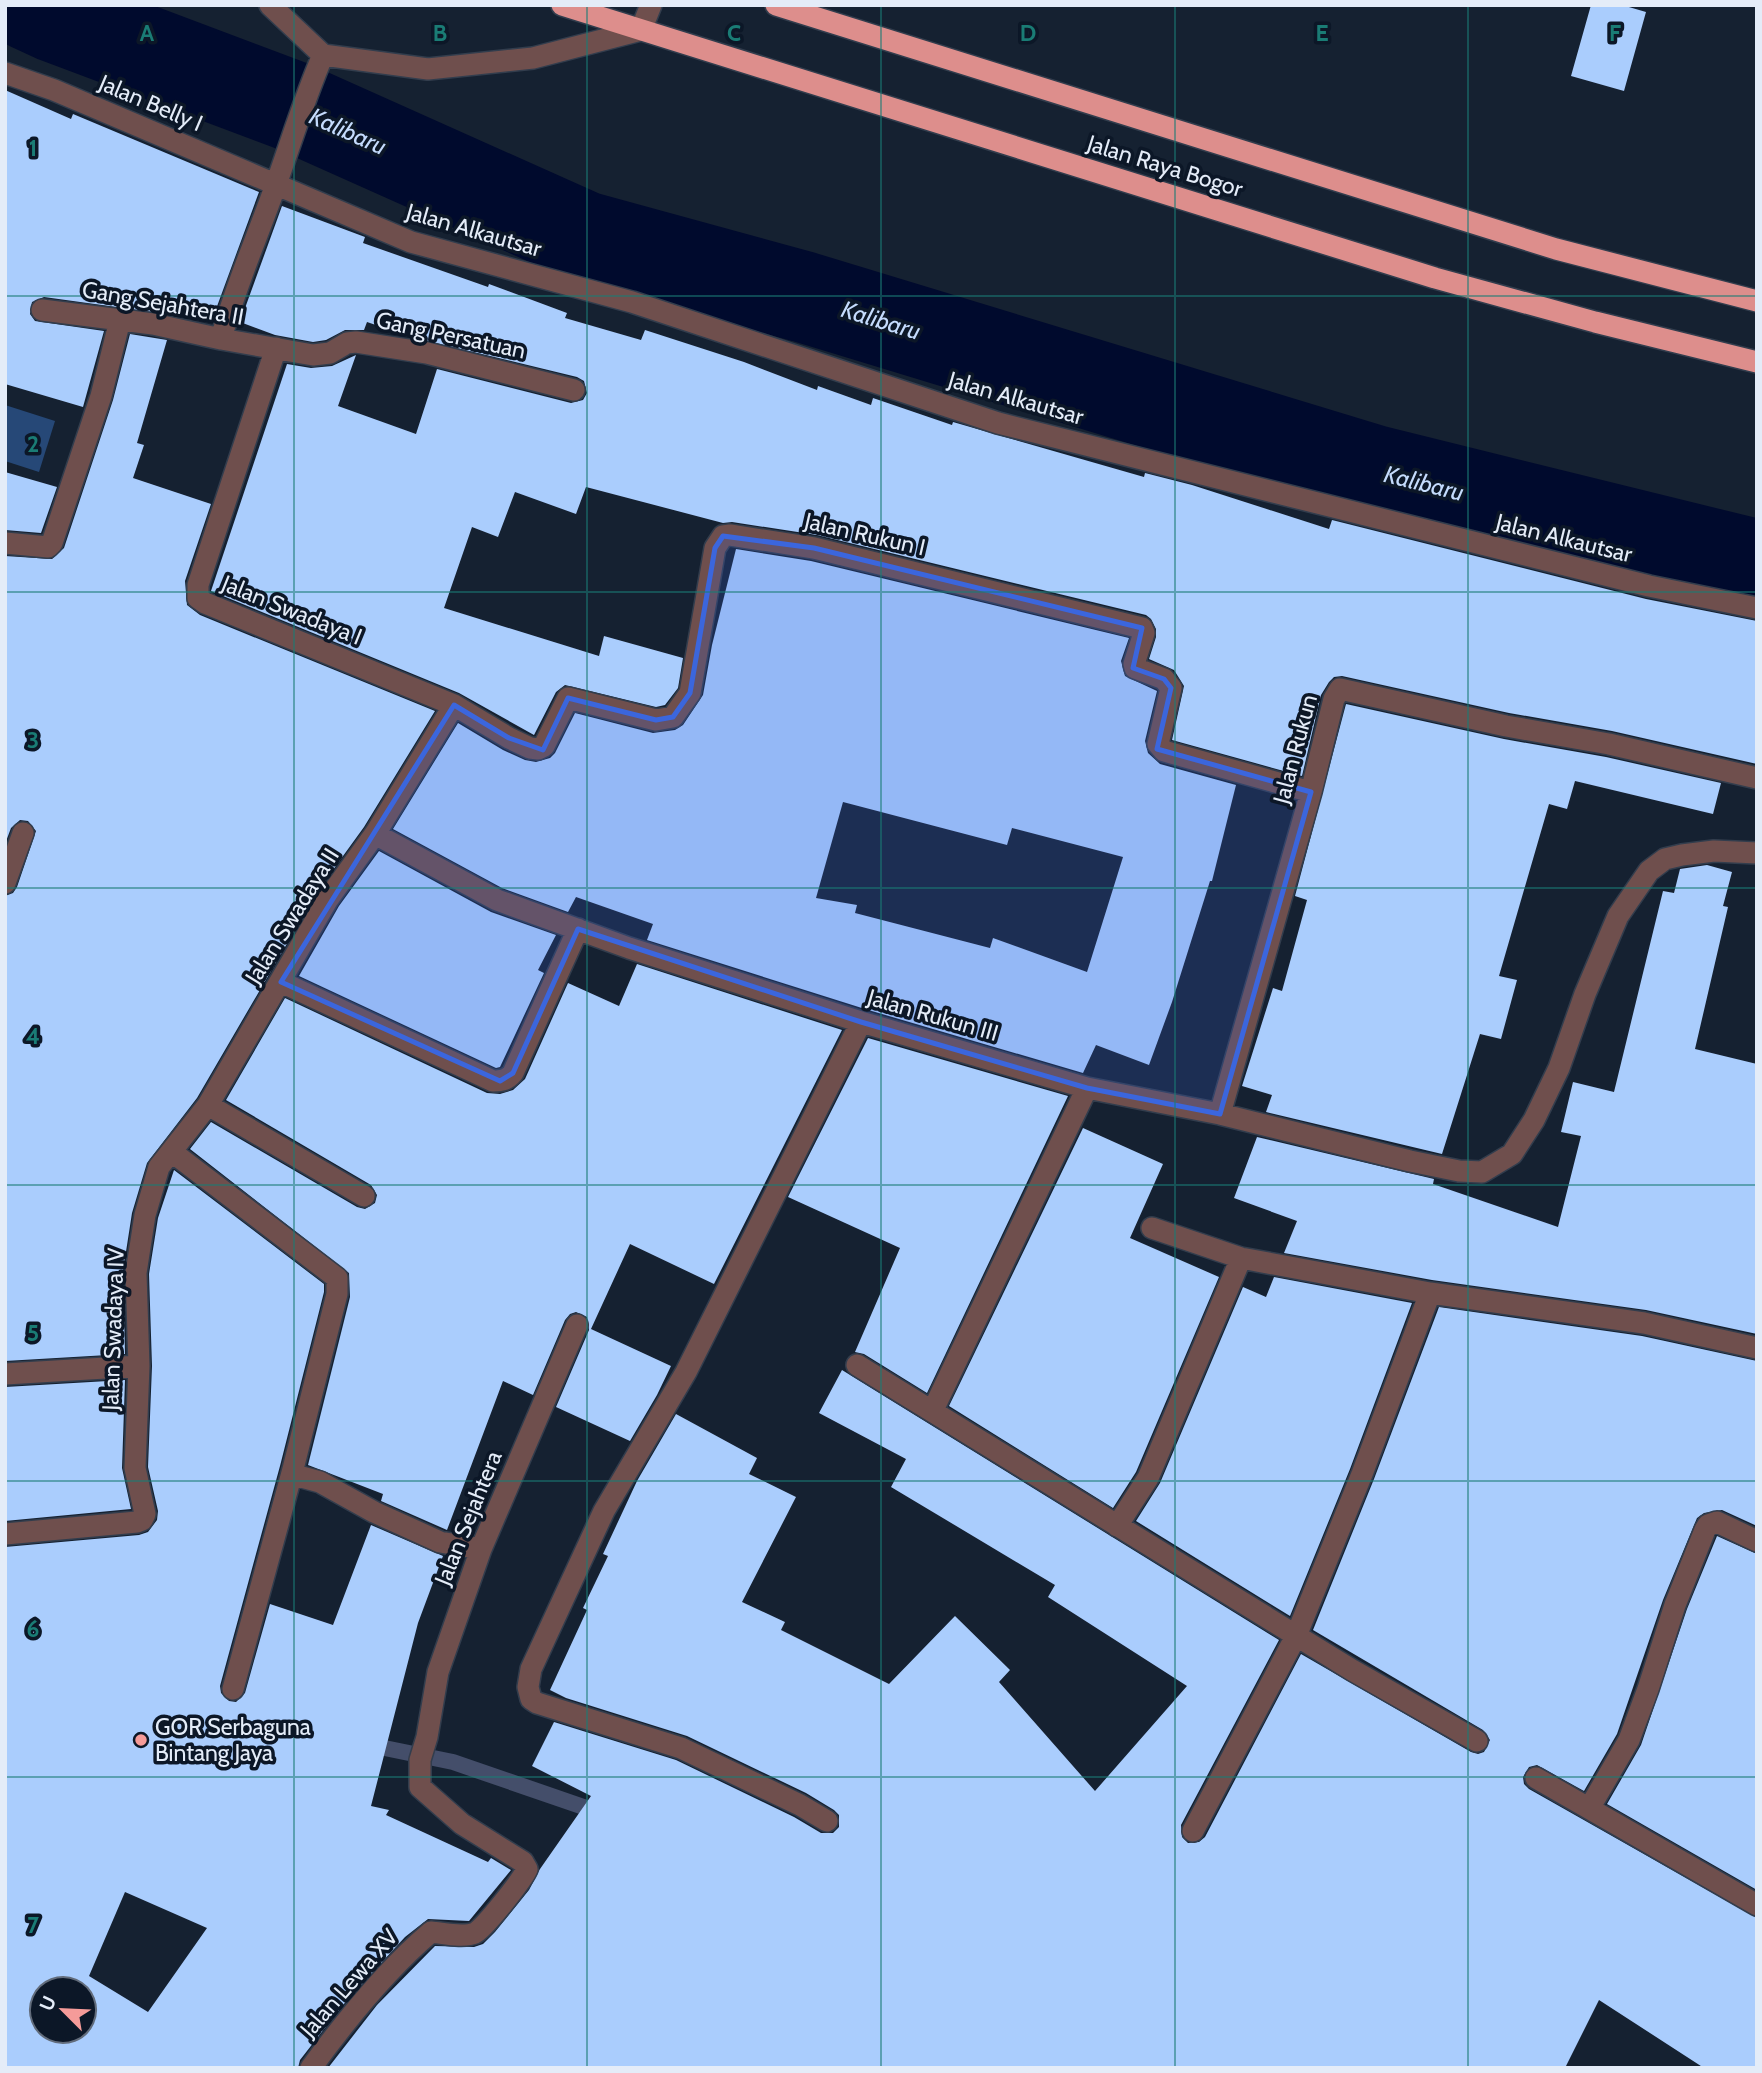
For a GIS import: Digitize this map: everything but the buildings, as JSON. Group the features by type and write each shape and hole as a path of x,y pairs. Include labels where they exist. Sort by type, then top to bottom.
{"highway":[{"name":"Jalan Raya Bogor","path":"562,5 1435,278 1595,322 1757,362"},
{"name":"Jalan Raya Bogor","path":"776,5 1556,249 1757,301"}],"street":[{"path":"270,5 323,55 428,69 533,58 641,30 651,5"},
{"path":"221,339 228,312 276,185 292,133 323,55"},
{"name":"Jalan Belly I","path":"5,73 54,90 276,185"},
{"name":"Jalan Alkautsar","path":"276,185 411,242 632,302 998,423 1623,579 1757,608"},
{"name":"Gang Sejahtera II","path":"42,310 153,324 276,348"},
{"path":"5,543 48,547 52,542 100,396 120,320"},
{"name":"Gang Persatuan","path":"276,348 313,355 330,353 347,343 356,342 427,353 574,390"},
{"name":"Jalan Swadaya I","path":"276,348 198,585 198,598 454,705"},
{"name":"Jalan Rukun I","path":"454,705 509,738 537,749 544,746 568,698 656,720 673,717 690,693 715,548 723,536 730,535 814,548 1142,628 1144,633 1135,668 1164,679 1171,688 1158,744 1164,751 1311,792"},
{"name":"Jalan Rukun","path":"1220,1114 1311,792 1334,699 1340,688 1506,726 1609,744 1757,778"},
{"name":"Jalan Swadaya II","path":"172,1152 208,1105 328,899 375,834 454,705"},
{"path":"5,883 23,833"},
{"name":"Jalan Rukun III","path":"375,834 497,900 860,1022 1087,1088 1220,1114 1459,1171 1482,1172 1512,1154 1534,1120 1559,1068 1585,994 1618,915 1649,871 1665,859 1682,855 1714,850 1757,853"},
{"path":"281,982 493,1081 507,1080 513,1073 578,929"},
{"path":"827,1821 800,1805 681,1748 537,1703 531,1699 528,1687 531,1669 604,1511 686,1372 860,1022"},
{"path":"933,1410 1087,1088"},
{"path":"208,1105 364,1196"},
{"path":"172,1152 337,1279 337,1294 293,1469 233,1689"},
{"name":"Jalan Swadaya IV","path":"5,1534 136,1522 142,1520 145,1514 135,1468 139,1366 136,1273 145,1215 159,1167 172,1152"},
{"path":"1152,1228 1241,1258 1430,1293 1644,1323 1757,1348"},
{"path":"1117,1526 1148,1478 1241,1258"},
{"path":"1193,1831 1296,1636 1363,1474 1430,1293"},
{"name":"Jalan Sejahtera","path":"420,1760 427,1737 438,1672 481,1549 577,1325"},
{"path":"857,1365 1296,1636 1477,1741"},
{"path":"5,1374 139,1366"},
{"path":"293,1469 298,1476 320,1482 374,1512 440,1542 481,1549"},
{"path":"1590,1807 1629,1740 1704,1530 1708,1525 1717,1522 1757,1541"},
{"name":"Jalan Lewa XV","path":"312,2068 361,2005 416,1944 431,1932 477,1932 514,1890 527,1869 523,1862 462,1824 420,1787 420,1760"},
{"path":"1536,1778 1757,1905"}],"highlighted area":[{"path":"723,536 814,548 1142,628 1133,668 1164,679 1171,688 1157,749 1311,792 1220,1114 1087,1088 861,1022 578,929 513,1073 500,1081 281,982 454,705 509,738 543,750 568,698 656,720 673,717 690,693 715,548"}],"shaded area":[{"path":"5,405 55,421 39,472 5,461"}],"waterway":[{"name":"Kalibaru","path":"29,5 292,106 585,237 804,297 1376,471 1757,565"},
{"path":"365,1744 453,1762 601,1813"}],"place":[{"name":"GOR Serbaguna Bintang Jaya","path":"141,1740"}]}
